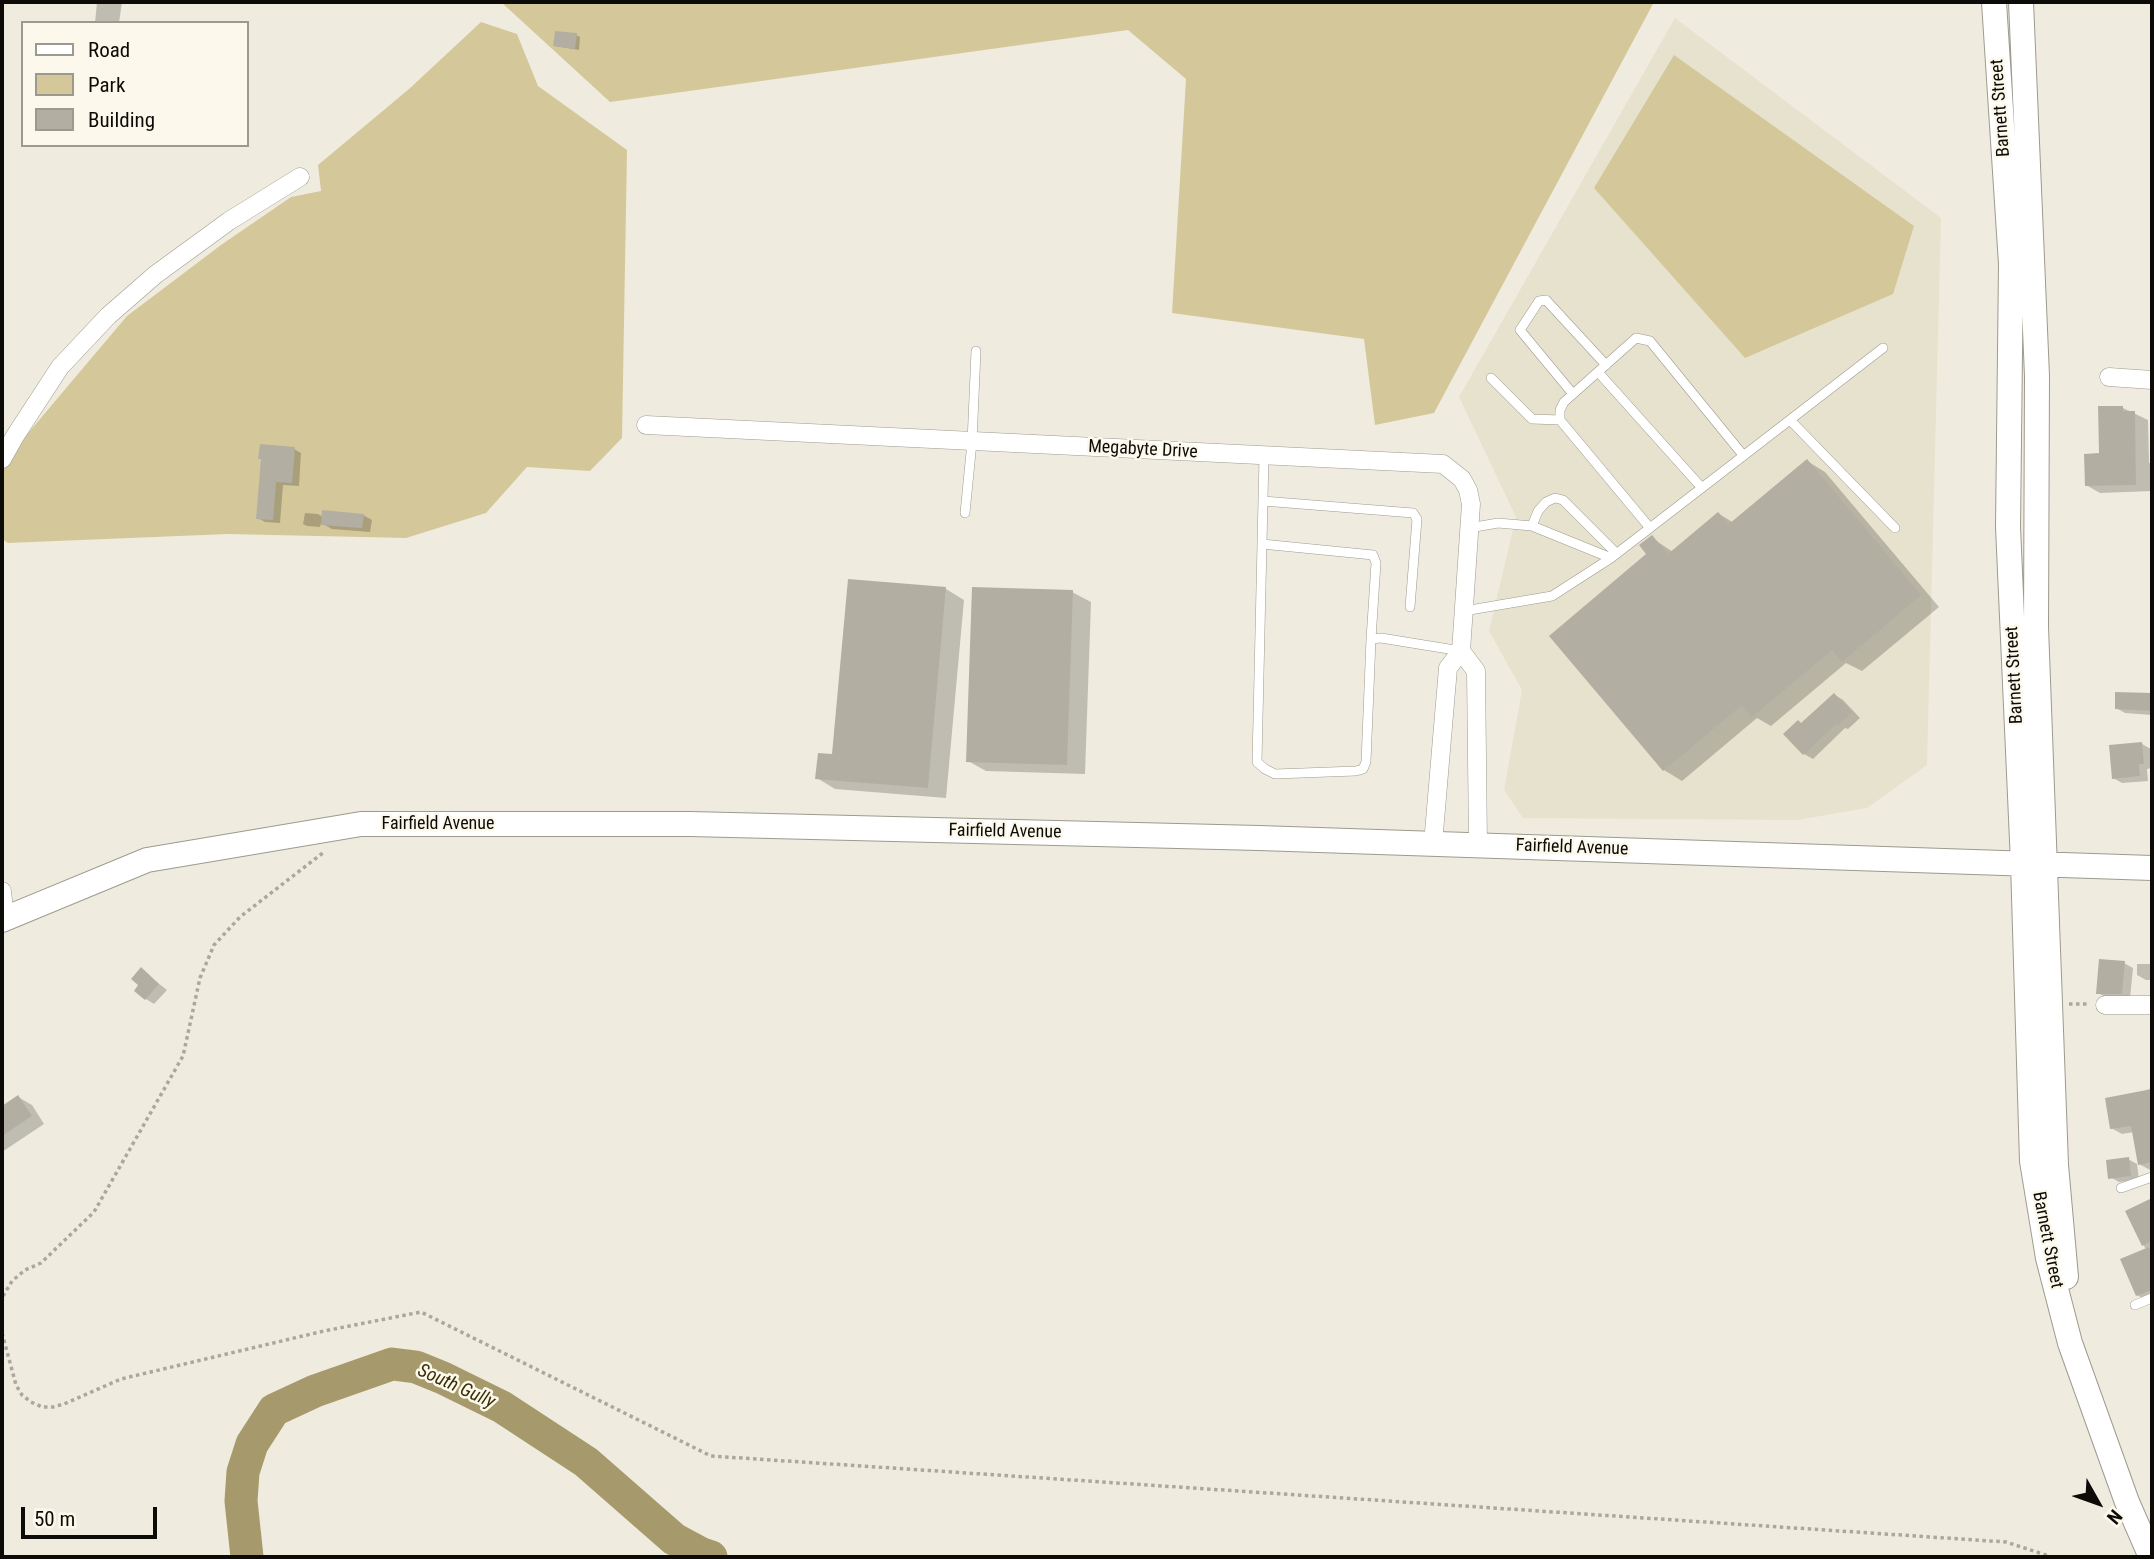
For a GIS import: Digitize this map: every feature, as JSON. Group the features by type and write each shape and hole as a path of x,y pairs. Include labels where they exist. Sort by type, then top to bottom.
{"main road":[{"name":"Barnett Street","path":"1994,2 2011,264 2008,527 2034,864 2050,1004 2056,1165 2070,1343"},
{"name":"Barnett Street","path":"2021,2 2037,376 2032,1161 2048,1258 2070,1343 2127,1503 2151,1557"},
{"name":"Fairfield Avenue","path":"3,919 147,860 361,824 690,824 1259,838 2152,868"}],"street":[{"path":"2,459 60,367 108,316 155,275 229,220 300,177"},
{"path":"2109,377 2152,380"},
{"name":"Megabyte Drive","path":"646,425 1443,464 1462,479 1471,504 1461,651 1448,668 1433,844"},
{"path":"1461,651 1476,670 1478,845"},
{"path":"2,891 3,919"},
{"path":"2105,1005 2152,1005"}],"lane":[{"path":"1573,394 1520,330 1539,301 1546,300 1606,365"},
{"path":"1650,528 1560,420 1560,410 1564,402 1636,338 1650,341 1744,455"},
{"path":"1464,611 1552,596 1613,556 1883,348"},
{"path":"965,513 972,442 976,351"},
{"path":"1598,372 1702,488"},
{"path":"1491,378 1532,419 1560,420"},
{"path":"1790,420 1895,528"},
{"path":"1262,544 1373,555 1376,563 1366,762 1363,769 1275,774 1257,762 1264,456"},
{"path":"1532,526 1538,511 1546,502 1555,498 1563,500 1613,556"},
{"path":"1263,501 1413,513 1418,519 1410,607"},
{"path":"1469,528 1498,523 1532,526 1613,556"},
{"path":"1371,639 1381,638 1461,651"},
{"path":"2121,1188 2152,1177"},
{"path":"2135,1305 2152,1298"}],"path":[{"path":"2,1303 3,1295 12,1281 41,1263 94,1212 183,1056 200,978 214,946 240,917 328,849"},
{"path":"2050,1004 2105,1005"},
{"path":"2,1333 16,1385 22,1395 41,1407 64,1404 121,1379 324,1331 421,1312 711,1456 2006,1542 2052,1557"}],"shaded area":[{"path":"1675,18 1941,218 1927,765 1867,808 1797,820 1523,818 1504,790 1522,690 1489,631 1516,517 1459,397"}],"green space":[{"path":"501,2 1654,2 1434,413 1375,425 1364,339 1172,313 1186,79 1128,30 610,102"},
{"path":"481,22 517,34 538,86 627,150 622,438 590,471 527,467 486,513 406,538 228,534 8,543 2,539 2,464 127,316 221,245 291,197 321,191 318,165 409,89"},
{"path":"1674,55 1914,226 1893,294 1745,358 1594,188"}],"building":[{"path":"555,31 577,33 575,49 553,46"},
{"path":"2098,406 2123,406 2123,411 2135,411 2136,485 2085,486 2084,454 2099,453"},
{"path":"260,444 295,447 292,483 276,482 273,520 256,519"},
{"path":"1807,459 1921,595 1842,662 1832,650 1752,717 1742,705 1663,771 1549,636 1646,554 1639,545 1652,535 1668,554 1718,512 1729,524"},
{"path":"322,510 364,514 362,528 321,525"},
{"path":"848,579 946,587 928,788 815,779 818,753 832,754"},
{"path":"972,587 1073,590 1067,765 966,762"},
{"path":"2115,692 2152,693 2152,711 2115,709"},
{"path":"1834,693 1852,712 1803,755 1783,734 1798,720 1801,723"},
{"path":"2142,742 2144,764 2139,764 2140,776 2112,779 2109,745"},
{"path":"2099,959 2125,961 2122,994 2096,994"},
{"path":"141,967 159,984 145,1000 134,991 138,985 131,979"},
{"path":"2152,1089 2152,1162 2138,1165 2131,1126 2110,1129 2105,1098"},
{"path":"18,1095 32,1116 2,1136 2,1106"},
{"path":"2129,1157 2131,1176 2108,1179 2106,1160"},
{"path":"2152,1198 2152,1241 2142,1246 2125,1211"},
{"path":"2149,1247 2152,1255 2152,1290 2136,1296 2120,1259"}],"waterway":[{"name":"South Gully","path":"247,1557 241,1501 243,1472 252,1444 274,1410 315,1391 392,1364 416,1367 502,1407 586,1462 674,1539 711,1557"}]}
